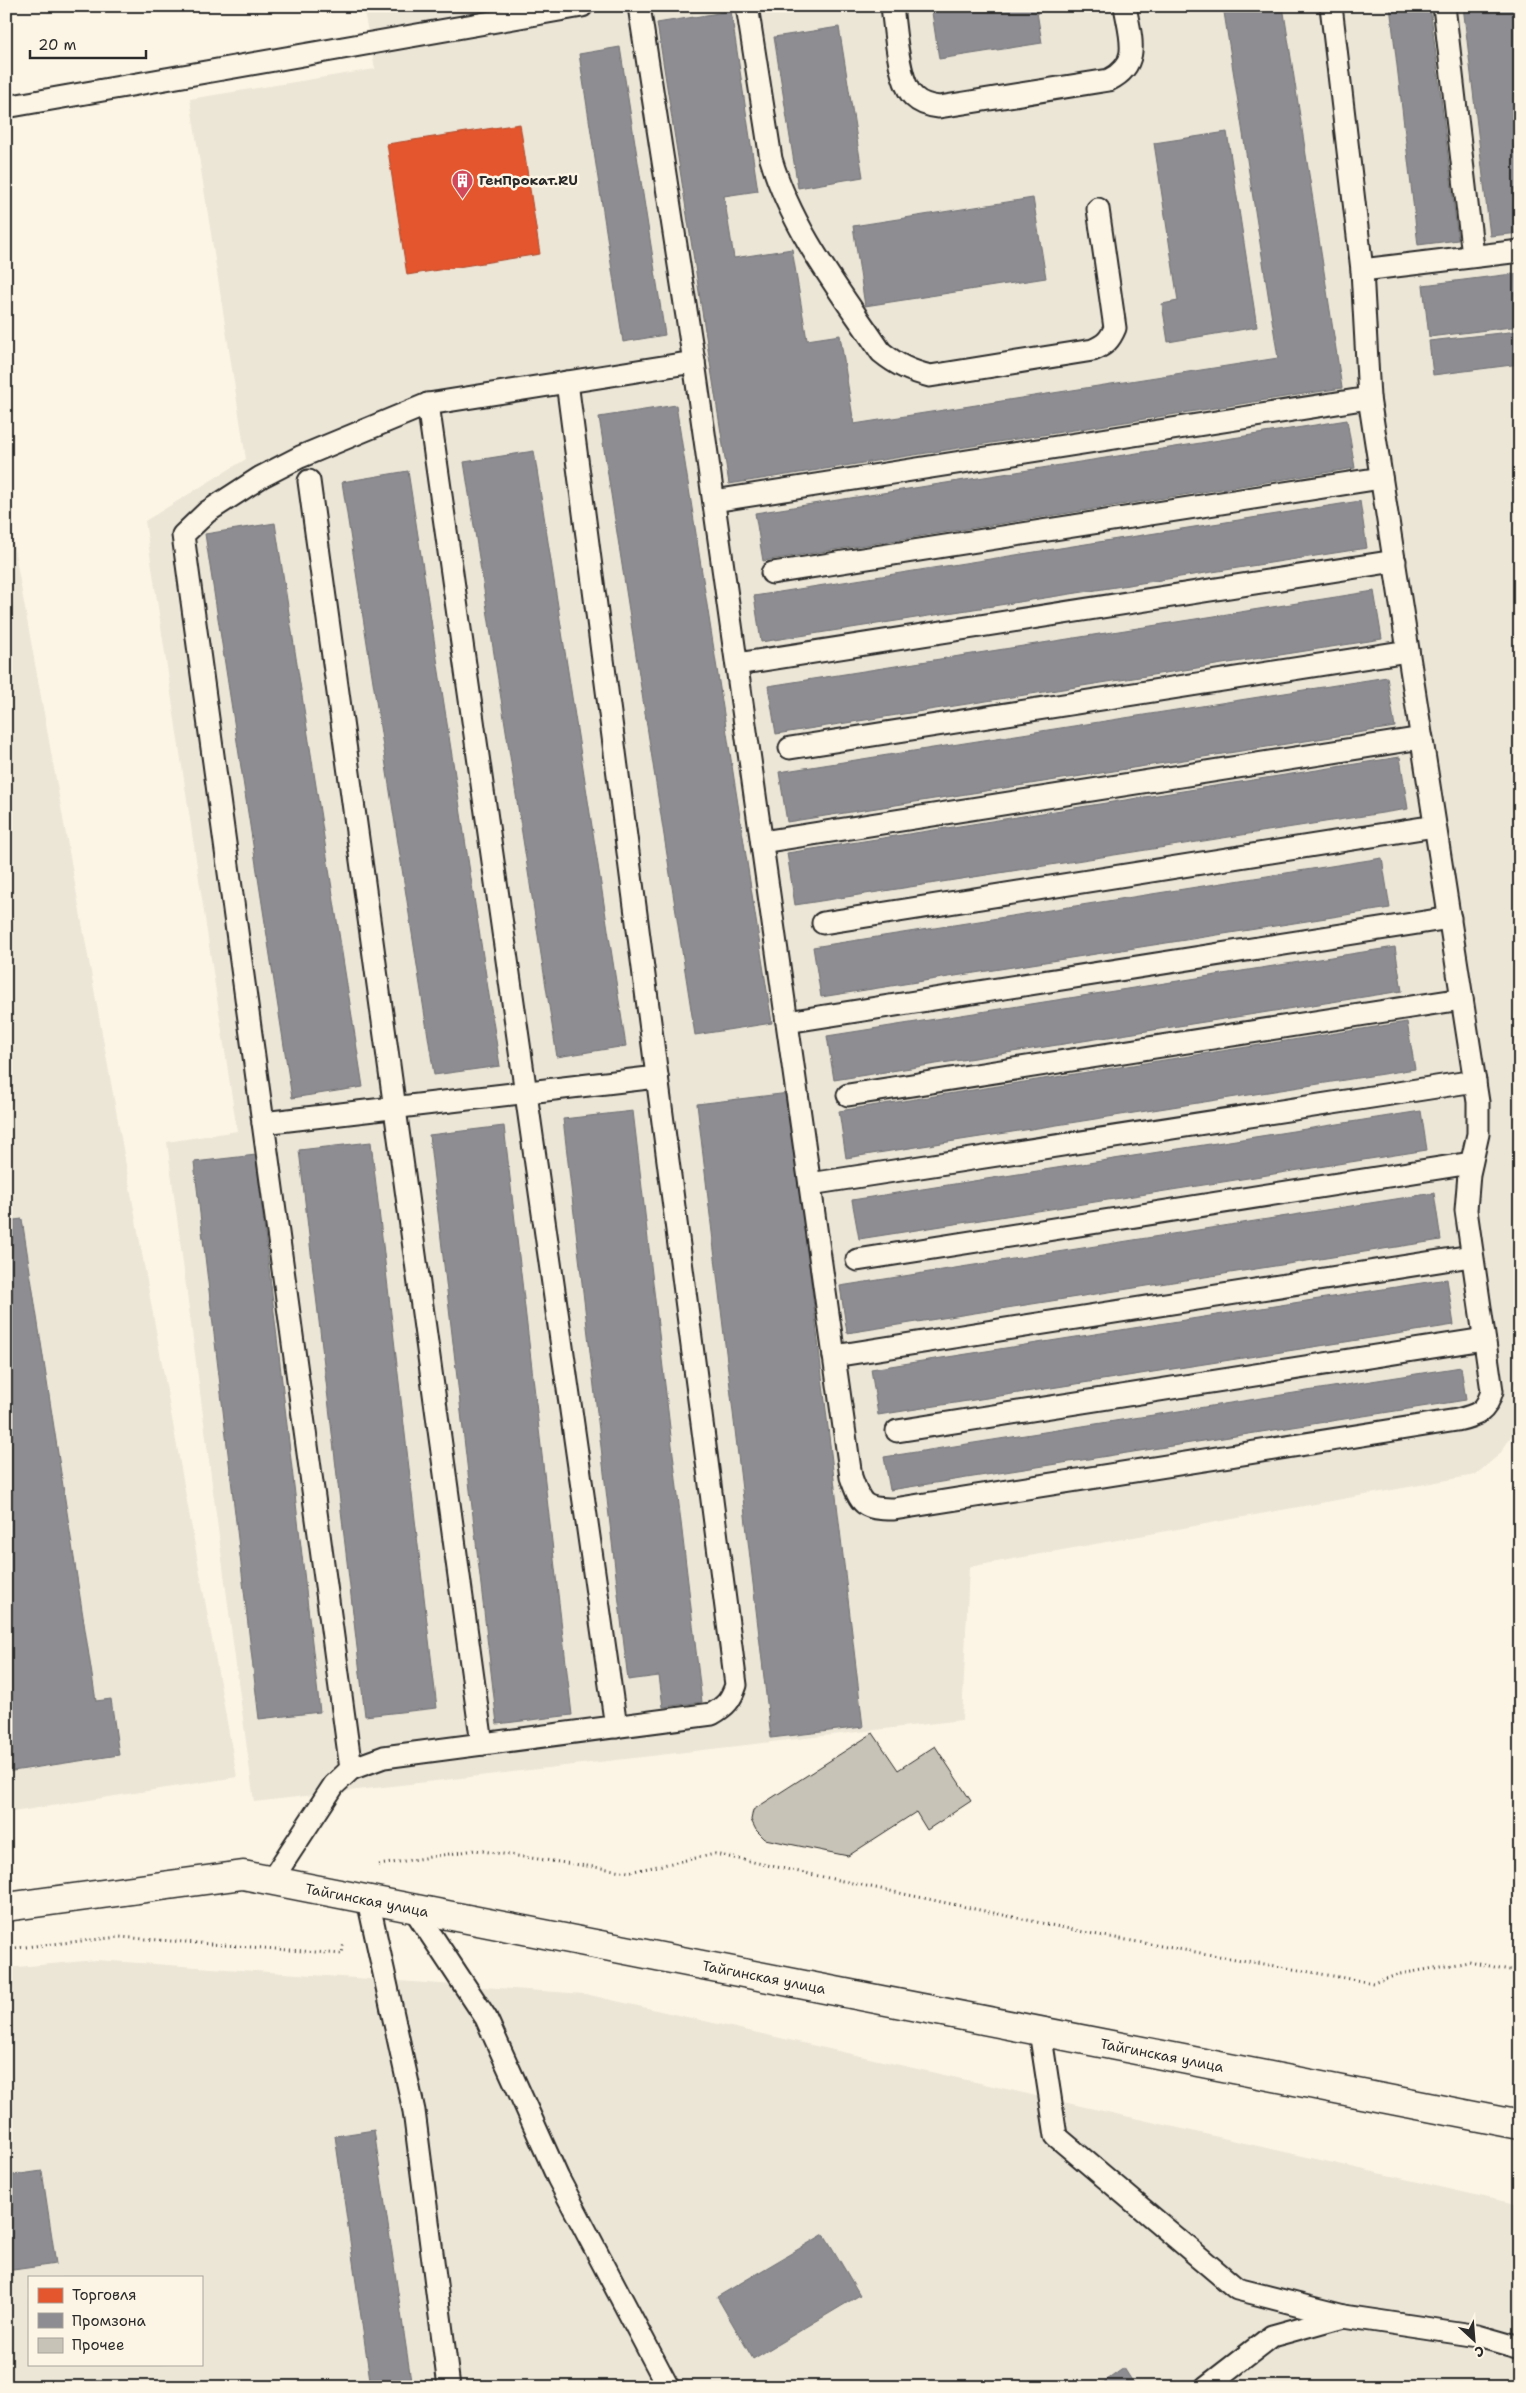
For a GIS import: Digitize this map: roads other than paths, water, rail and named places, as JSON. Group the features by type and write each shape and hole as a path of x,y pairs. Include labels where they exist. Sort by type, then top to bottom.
{"main road":[{"name":"Тайгинская улица","path":"6,1907 243,1875 1520,2125"}],"lane":[{"path":"6,107 496,14 582,6"},
{"path":"639,6 694,362 851,1477 859,1499 874,1509 894,1509 1447,1422 1479,1414 1489,1403 1492,1391 1471,1256 1466,1210 1471,1163 1476,1148 1479,1119 1475,1080 1369,398 1362,270 1331,6"},
{"path":"746,6 770,159 778,184 802,232 881,352 895,364 911,372 930,376 1092,350 1104,345 1112,337 1115,328 1098,209"},
{"path":"892,6 905,84 913,97 925,105 939,107 1109,80 1121,75 1129,63 1131,48 1125,6"},
{"path":"1444,6 1474,256"},
{"path":"1362,270 1520,251"},
{"path":"351,1769 183,535 207,512 260,477 300,457 428,404 694,362"},
{"path":"270,1881 334,1785 351,1769 384,1757 712,1714 725,1707 732,1697 736,1685 567,382"},
{"path":"714,501 1369,398"},
{"path":"428,404 616,1727"},
{"path":"772,573 1382,478"},
{"path":"309,481 482,1744"},
{"path":"737,664 1394,561"},
{"path":"790,748 1408,651"},
{"path":"762,842 1422,738"},
{"path":"823,923 1435,826"},
{"path":"787,1022 1450,918"},
{"path":"848,1095 1462,998"},
{"path":"263,1123 657,1077"},
{"path":"810,1184 1475,1080"},
{"path":"857,1260 1471,1163"},
{"path":"834,1356 1471,1256"},
{"path":"898,1431 1484,1339"},
{"path":"359,1898 414,2111 449,2387"},
{"path":"414,1909 486,2018 558,2178 668,2387"},
{"path":"1040,2031 1056,2136 1237,2289 1344,2316 1478,2336 1520,2348"},
{"path":"1206,2387 1272,2336 1344,2316"}],"place":[{"name":"ГенПрокат.RU","path":"463,199"}]}
